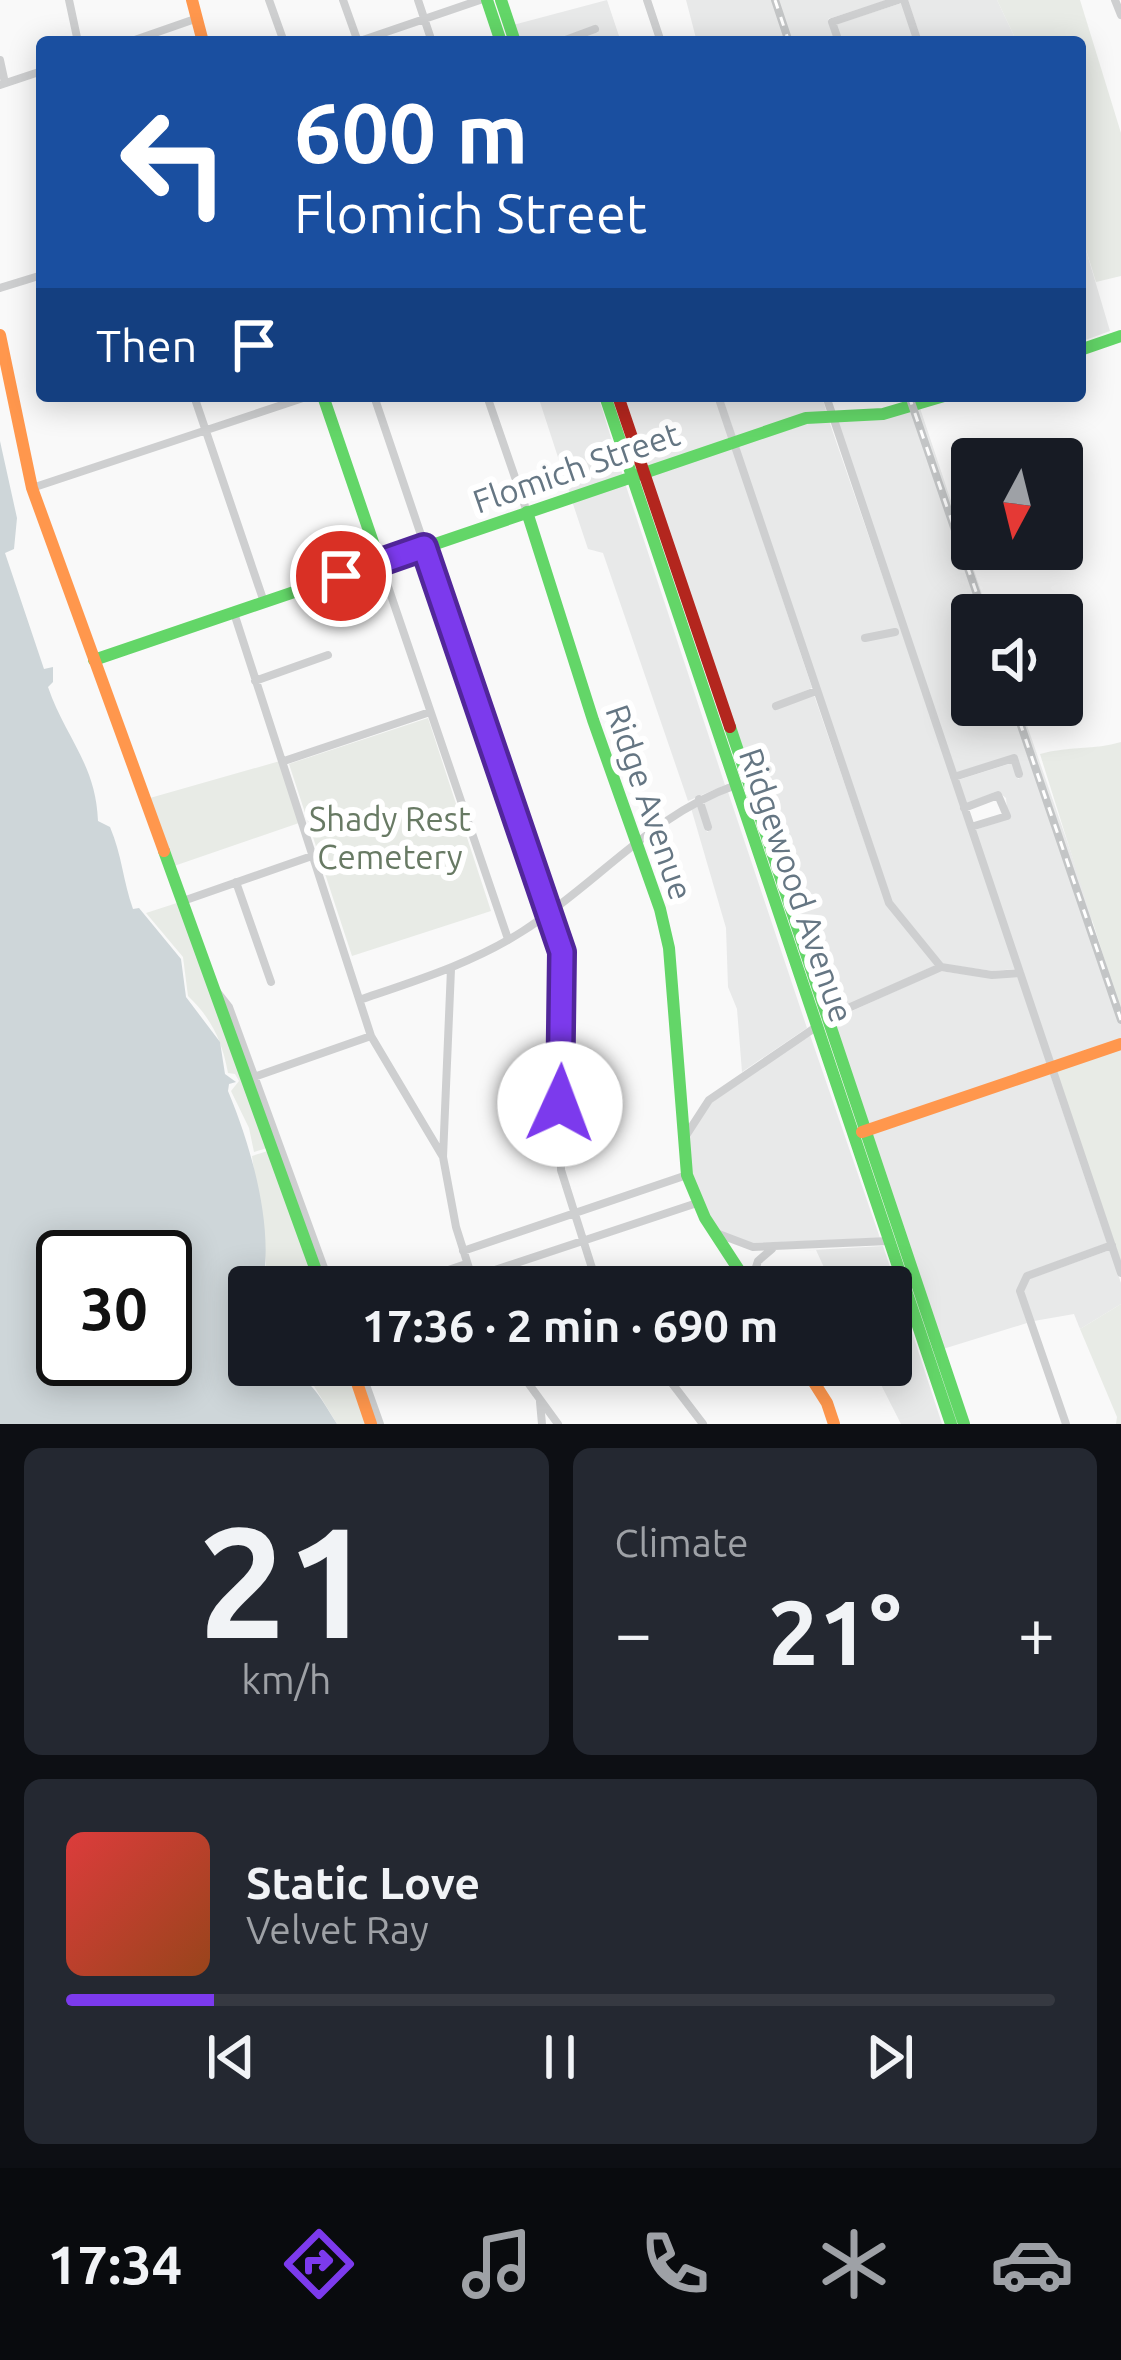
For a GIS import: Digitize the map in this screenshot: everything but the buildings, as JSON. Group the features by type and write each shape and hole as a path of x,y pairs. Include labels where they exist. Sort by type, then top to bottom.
{"street":[{"path":"69,0 77,36"},
{"path":"192,0 201,36"},
{"path":"269,0 282,36"},
{"path":"344,0 355,36"},
{"path":"418,0 430,36"},
{"path":"436,0 440,14"},
{"path":"374,36 491,0"},
{"path":"491,0 506,15 513,36"},
{"path":"491,0 500,36"},
{"path":"647,0 659,36"},
{"path":"837,36 832,22 902,0 916,36"},
{"path":"1115,0 1121,15"},
{"path":"146,36 195,19"},
{"path":"576,36 595,29"},
{"path":"0,60 2,84 36,73"},
{"path":"0,288 36,276"},
{"path":"0,335 32,488 318,1266"},
{"path":"1086,348 1121,336"},
{"path":"196,402 264,602"},
{"path":"32,488 289,402"},
{"path":"325,402 508,939"},
{"path":"376,402 562,952 559,1146 574,1214 594,1266"},
{"name":"Ridge Avenue","path":"489,402 669,948 687,1175 697,1203 737,1266"},
{"name":"Ridgewood Avenue","path":"607,402 939,1352 945,1388"},
{"name":"Ridgewood Avenue","path":"619,402 636,475"},
{"path":"720,402 889,903 941,967"},
{"path":"827,402 1121,1273"},
{"name":"Flomich Street","path":"94,659 734,442 830,414 883,414 924,402"},
{"path":"234,614 371,1036 443,1157"},
{"path":"866,638 895,632"},
{"path":"255,681 328,656"},
{"path":"776,706 816,691"},
{"path":"284,761 430,712"},
{"path":"954,777 1014,758 1019,774"},
{"path":"362,999 451,969 508,939 636,840 699,800 740,783"},
{"path":"964,808 998,795 1003,799 1007,816 971,827"},
{"path":"699,800 708,827"},
{"path":"183,901 312,856"},
{"path":"236,882 271,982"},
{"path":"684,1138 710,1100 821,1022 941,967 992,975 1020,973"},
{"path":"451,969 443,1157 467,1264 461,1266"},
{"path":"249,1078 371,1036"},
{"path":"859,1133 1121,1044"},
{"path":"249,1078 318,1266"},
{"name":"Ridgewood Avenue","path":"859,1133 922,1340 945,1388"},
{"path":"463,1251 687,1175"},
{"path":"516,1266 697,1203"},
{"path":"715,1232 740,1244 773,1248 889,1241"},
{"path":"1066,1424 1020,1291 1021,1282 1112,1246"},
{"path":"757,1266 773,1248"},
{"path":"922,1340 939,1352"},
{"path":"362,1386 376,1424"},
{"path":"529,1386 558,1424"},
{"path":"674,1386 703,1424"},
{"path":"816,1386 834,1424"},
{"path":"945,1388 951,1424"},
{"path":"945,1388 964,1424"},
{"path":"540,1402 542,1424"}],"shaded area":[{"path":"607,0 619,36 587,36 598,32 596,25 566,36 517,36 513,25"},
{"path":"686,0 887,0 828,19 833,36 695,36"},
{"path":"908,0 997,0 1014,36 920,36"},
{"path":"902,3 912,36 840,36 836,24"},
{"path":"1086,250 1110,331 1086,340"},
{"path":"540,402 600,402 623,476 570,494"},
{"path":"624,402 717,402 730,440 645,468"},
{"path":"724,402 824,402 826,411 736,438"},
{"path":"920,408 951,501 951,570 974,570 982,594 951,594 951,726 1027,726 1121,1012 1121,1040 1053,1062 975,830 1008,819 1006,798 997,791 966,804 958,780 1012,763 1018,779 1023,776 1017,757 956,773 835,417 883,418"},
{"path":"828,418 1016,969 943,964 892,901 738,445"},
{"path":"0,441 17,518 14,549 5,553 44,669 53,667 53,682 48,687 92,783 98,821 110,827 114,837 133,909 139,908 181,959 186,997 220,1042 225,1074 236,1082 229,1084 228,1091 252,1162 263,1214 265,1264 228,1266 228,1386 310,1386 337,1424 0,1424"},
{"path":"732,447 812,688 773,704 774,710 814,695 886,904 936,965 829,1013 647,475"},
{"path":"625,483 725,785 688,801 603,553 588,549 572,501"},
{"path":"728,792 807,1028 742,1072 737,1009 728,987 726,928 691,808 697,805 707,832 712,829 703,801"},
{"path":"940,971 1018,977 1047,1064 867,1126 832,1020"},
{"path":"810,1035 880,1238 753,1243 730,1236 708,1216 690,1174 687,1139 711,1103"},
{"path":"1049,1071 1107,1243 1025,1273 1017,1290 1027,1323 943,1349 869,1133"},
{"path":"883,1246 890,1266 823,1266 816,1250 795,1251"},
{"path":"1110,1250 1121,1283 1121,1304 1080,1329 1074,1314 1034,1321 1023,1290 1029,1279"},
{"path":"912,1333 942,1424 901,1424 882,1386 912,1386"}],"green space":[{"path":"997,0 1080,0 1121,133 1121,276 1096,282 1086,250 1086,36 1014,36"},
{"name":"Shady Rest Cemetery","path":"428,718 491,911 352,956 289,764"},
{"path":"1121,742 1121,1012 1040,754"},
{"path":"280,761 299,823 174,866 150,798"},
{"path":"180,902 267,1148 254,1152 249,1128 231,1091 239,1081 228,1073 214,1030 188,996 183,957 146,913"},
{"path":"1121,1048 1121,1262 1056,1071"},
{"path":"271,1150 314,1266 266,1266 252,1156"},
{"path":"1121,1304 1121,1424 1116,1424 1080,1329"},
{"path":"314,1386 358,1386 371,1424 337,1424"}],"railway":[{"path":"775,0 787,36"},
{"path":"911,402 977,594"},
{"path":"1021,726 1121,1020"}],"traffic: fast":[{"path":"487,0 499,36"},
{"path":"501,0 513,36"},
{"path":"1086,348 1121,336"},
{"path":"325,402 380,563"},
{"path":"607,402 951,1424"},
{"path":"94,660 806,418 883,414 924,402"},
{"path":"527,512 660,909 669,948 687,1175 705,1218 736,1266"},
{"path":"730,727 964,1424"},
{"path":"164,851 314,1266"}],"traffic: slow":[{"path":"192,0 201,36"},
{"path":"0,335 32,488 164,851"},
{"path":"862,1132 1121,1044"},
{"path":"358,1386 371,1424"},
{"path":"816,1386 834,1424"}],"traffic: jam":[{"path":"620,402 730,727"}],"route":[{"path":"341,576 424,547 562,952 560,1104"}]}
